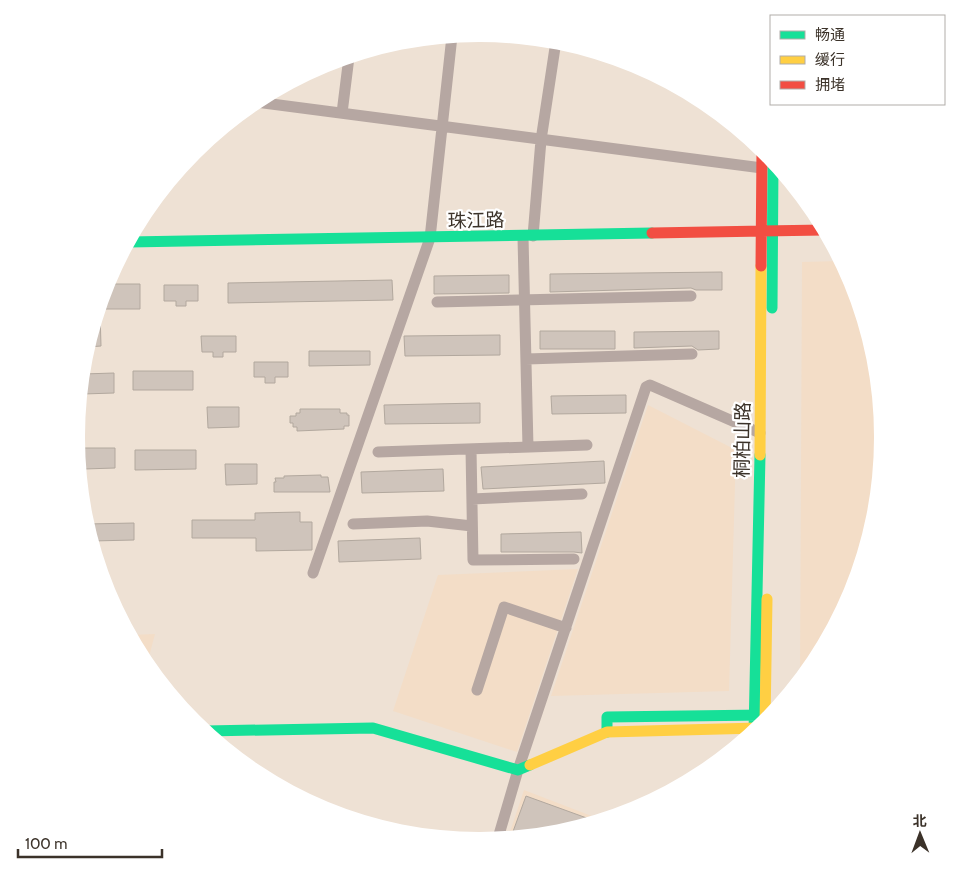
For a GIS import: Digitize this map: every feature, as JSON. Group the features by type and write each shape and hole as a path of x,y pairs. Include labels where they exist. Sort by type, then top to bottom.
{"street":[{"path":"313,573 430,238 451,43"},
{"path":"528,447 524,300 528,236 555,50"},
{"path":"342,113 348,65"},
{"path":"269,104 762,168"},
{"name":"桐柏山路","path":"762,161 767,230 764,711"},
{"name":"桐柏山路","path":"764,711 760,433 767,230 773,173"},
{"name":"珠江路","path":"137,242 816,230"},
{"path":"437,302 691,296"},
{"path":"526,359 692,354"},
{"path":"500,831 518,770 646,387 650,385 760,433"},
{"path":"378,452 587,445"},
{"path":"471,449 473,560 574,559"},
{"path":"472,499 582,494"},
{"path":"353,524 427,521 472,526"},
{"path":"477,690 504,607 566,628"},
{"path":"607,732 607,717 758,717"},
{"path":"217,731 373,728 518,770 607,732 745,729"}],"shaded area":[{"path":"833,261 854,310 867,360 871,386 874,411 874,463 867,514 854,564 822,634 800,667 802,262"},
{"path":"648,405 736,450 729,691 551,696"},
{"path":"578,569 517,752 393,711 438,575"},
{"path":"155,634 150,653 138,635"},
{"path":"524,790 591,816 557,824 511,830"}],"building":[{"path":"722,272 722,290 696,290 691,288 550,292 550,274"},
{"path":"509,275 509,293 434,294 434,276"},
{"path":"392,280 393,300 228,303 228,283"},
{"path":"117,284 140,284 140,309 106,309"},
{"path":"164,285 198,285 198,301 186,301 186,306 176,306 176,301 164,301"},
{"path":"101,330 101,346 96,346"},
{"path":"540,331 615,331 615,349 540,349"},
{"path":"719,331 719,349 698,350 692,346 634,348 634,332"},
{"path":"500,335 500,355 405,356 404,336"},
{"path":"201,336 236,336 236,352 223,352 223,357 213,357 213,352 202,352"},
{"path":"309,351 370,351 370,365 309,366"},
{"path":"254,362 288,362 288,377 275,377 275,383 265,383 265,377 254,377"},
{"path":"133,371 193,371 193,390 133,390"},
{"path":"114,373 114,393 88,394 91,374"},
{"path":"626,395 626,413 552,414 551,396"},
{"path":"480,403 480,423 385,424 384,405"},
{"path":"207,407 239,407 239,427 208,428"},
{"path":"300,409 340,409 340,413 347,413 349,415 349,426 344,426 344,429 297,431 297,427 293,427 293,423 290,423 290,416 296,416 296,413 300,413"},
{"path":"85,448 115,448 115,468 87,469"},
{"path":"135,450 196,450 196,469 135,470"},
{"path":"604,461 605,483 483,489 481,467"},
{"path":"225,464 257,464 257,484 226,485"},
{"path":"443,469 444,491 362,493 361,472"},
{"path":"321,475 321,477 328,477 330,492 274,492 275,478"},
{"path":"300,512 300,522 312,522 312,550 256,551 256,538 192,538 192,520 255,520 255,513"},
{"path":"134,523 134,540 100,541 95,524"},
{"path":"581,532 582,553 501,552 501,534"},
{"path":"420,538 421,559 339,562 338,541"},
{"path":"526,796 585,817 557,824 514,830"}],"traffic: fast":[{"path":"772,308 773,173"},
{"path":"137,242 652,233"},
{"path":"754,721 760,455"},
{"path":"607,732 607,717 760,715"},
{"path":"217,731 373,728 518,770 530,765"}],"traffic: slow":[{"path":"760,455 761,266"},
{"path":"765,709 767,599"},
{"path":"530,765 607,732 746,728"}],"traffic: jam":[{"path":"761,266 762,161"},
{"path":"652,233 816,230"}]}
